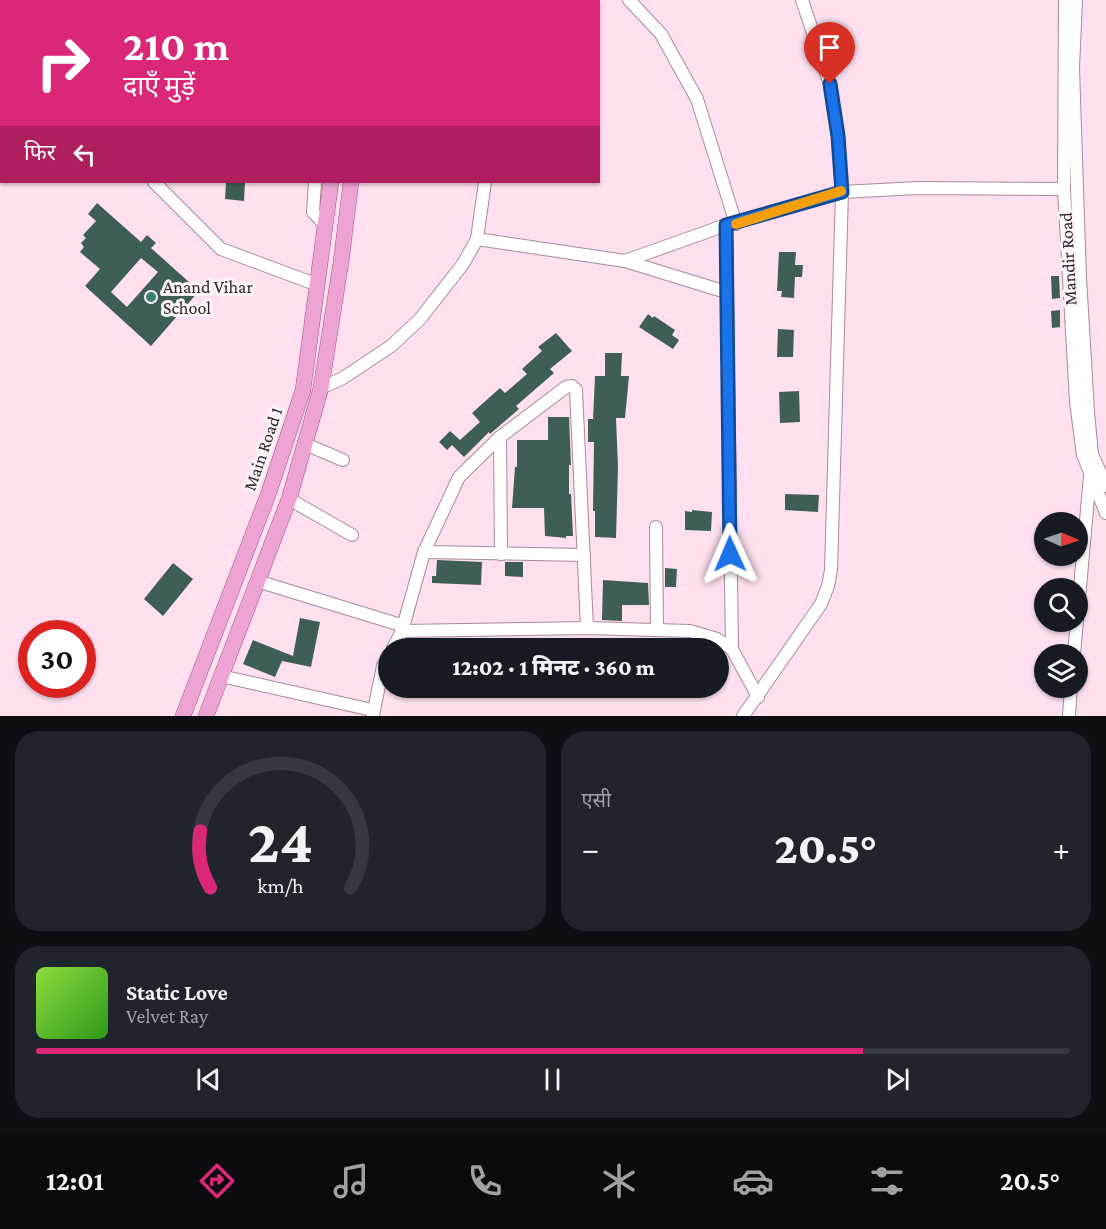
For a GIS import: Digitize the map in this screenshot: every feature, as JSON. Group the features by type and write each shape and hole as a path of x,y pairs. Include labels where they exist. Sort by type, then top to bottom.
{"main road":[{"name":"Main Road 1","path":"183,716 268,495 303,390 331,183"},
{"name":"Main Road 1","path":"206,716 289,499 321,388 351,183"}],"street":[{"path":"629,0 661,34 697,99 731,224 726,292 732,649 758,697"},
{"path":"743,716 821,604 831,570 842,192 838,136 830,84 802,0"},
{"name":"Mandir Road","path":"1065,0 1064,189 1076,402 1081,448 1106,486"},
{"name":"Mandir Road","path":"1076,0 1073,68 1079,266 1092,454 1099,474 1106,513"},
{"path":"155,183 221,249 318,285"},
{"path":"315,183 314,212 326,226"},
{"path":"321,388 343,378 391,346 420,319 463,264 477,238 485,183"},
{"path":"625,261 731,224 842,192 918,188 1064,189"},
{"path":"477,238 625,261 726,292"},
{"path":"398,638 403,629 424,552 459,477 501,437 566,387 572,386 576,390 587,628"},
{"path":"501,437 501,554"},
{"path":"305,444 344,460"},
{"path":"1075,644 1099,474"},
{"path":"289,499 352,535"},
{"path":"656,527 657,630"},
{"path":"424,552 584,555"},
{"path":"257,581 403,629 587,628 690,631 717,639 732,649"},
{"path":"221,676 373,713 378,690"},
{"path":"1069,716 1070,698"}],"building":[{"path":"226,183 245,183 244,201 225,199"},
{"path":"97,203 141,242 147,235 156,243 151,248 199,291 151,346 85,286 100,269 80,252 84,247 81,243 86,238 83,235 96,221 88,214","holes":["141,258 158,272 127,307 111,292"]},
{"path":"779,252 796,252 795,265 803,265 802,277 795,277 794,298 781,297 782,291 777,291"},
{"path":"1051,276 1059,276 1060,298 1052,299"},
{"path":"1060,310 1060,327 1052,328 1051,311"},
{"path":"648,314 675,330 672,335 679,340 673,349 639,327"},
{"path":"778,329 794,330 793,357 777,357"},
{"path":"556,333 572,351 550,369 554,373 516,406 519,409 490,434 489,432 464,457 452,445 447,450 439,442 450,431 460,440 480,422 472,413 500,388 505,393 527,374 522,369 542,351 538,347"},
{"path":"605,353 622,353 621,376 629,376 625,418 616,418 618,467 616,538 595,537 594,442 588,442 588,419 593,419 595,376 605,376"},
{"path":"799,391 800,422 780,423 779,392"},
{"path":"548,417 569,417 571,465 569,465 569,494 571,494 573,536 566,536 566,538 545,536 544,508 512,508 515,467 517,467 517,440 548,440"},
{"path":"785,494 819,495 818,512 785,510"},
{"path":"692,510 712,512 711,531 685,530 685,511 692,512"},
{"path":"437,560 482,562 481,585 432,583 432,576 436,576"},
{"path":"505,562 523,562 523,577 505,576"},
{"path":"173,563 193,579 163,616 144,599"},
{"path":"665,568 677,569 676,587 665,587"},
{"path":"603,580 648,583 649,605 622,605 622,621 602,620"},
{"path":"300,618 320,622 311,667 282,661 275,677 243,664 253,640 293,656"}],"slow traffic":[{"path":"736,224 841,191"}],"place":[{"name":"Anand Vihar School","path":"151,297"}],"route":[{"path":"730,554 726,225 842,192 838,136 830,84"}]}
